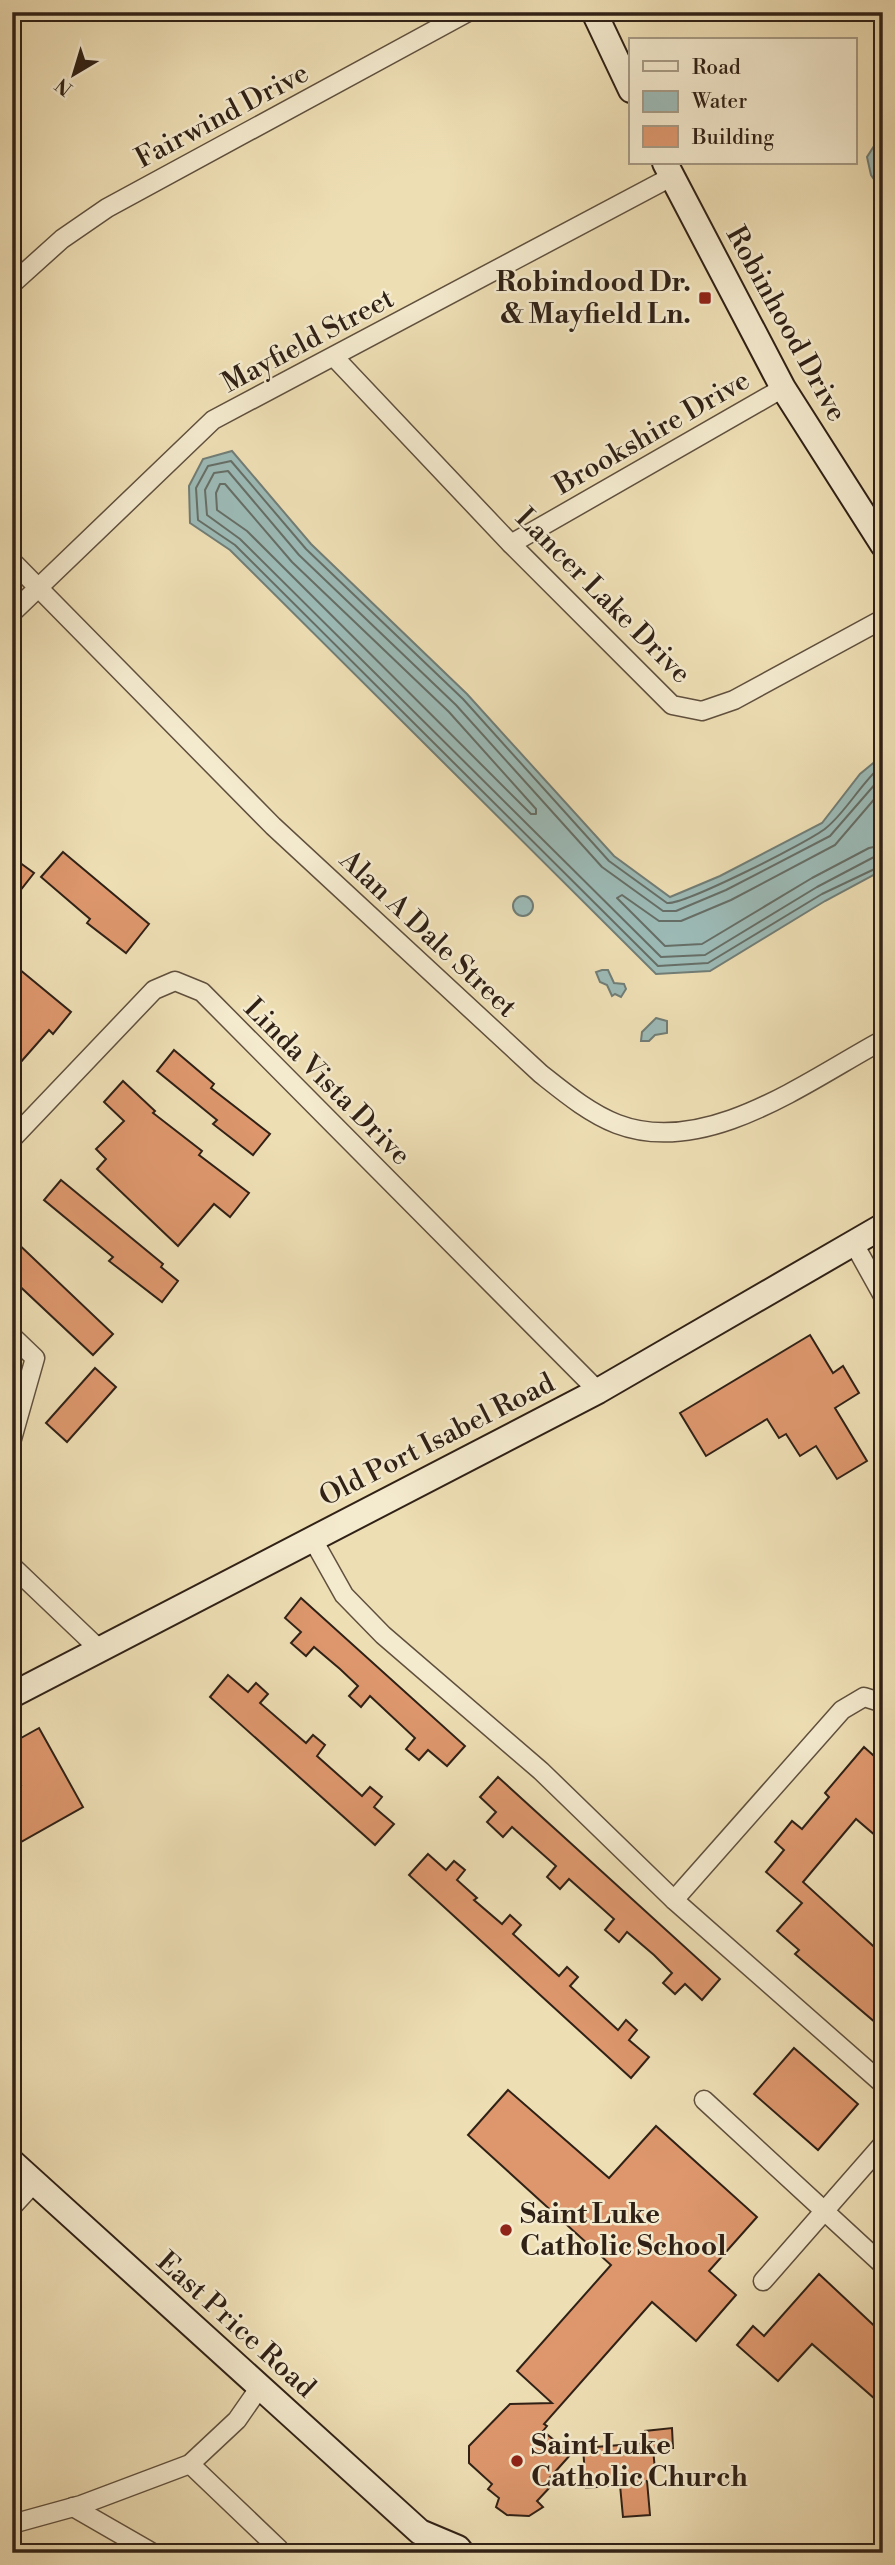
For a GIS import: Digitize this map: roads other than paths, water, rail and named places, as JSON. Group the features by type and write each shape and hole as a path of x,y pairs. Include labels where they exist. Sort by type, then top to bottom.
{"street":[{"name":"Fairwind Drive","path":"12,284 62,239 107,208 468,12"},
{"path":"594,12 629,86"},
{"name":"Mayfield Street","path":"12,612 213,420 335,358 668,170"},
{"name":"Robinhood Drive","path":"668,170 783,388 883,545"},
{"name":"Lancer Lake Drive","path":"335,358 512,544 650,686 672,705 702,711 734,700 883,619"},
{"name":"Brookshire Drive","path":"512,544 783,388"},
{"name":"Alan A Dale Street","path":"12,561 273,826 541,1074 580,1105 618,1124 660,1134 697,1130 737,1119 883,1040"},
{"name":"Linda Vista Drive","path":"12,1139 154,990 174,981 202,992 598,1391"},
{"name":"Old Port Isabel Road","path":"12,1695 598,1391 883,1226"},
{"path":"853,1241 883,1296"},
{"path":"12,1336 35,1358 12,1439"},
{"path":"312,1538 344,1595 383,1635 541,1771 674,1899 883,2084"},
{"path":"12,1566 99,1648"},
{"path":"674,1899 842,1710 864,1697 883,1703"},
{"path":"704,2101 883,2265"},
{"path":"763,2281 883,2144"},
{"name":"East Price Road","path":"12,2162 260,2387 423,2542 458,2547 462,2553"},
{"path":"12,2207 35,2182"},
{"path":"12,2524 73,2507 190,2464 237,2420 260,2387"},
{"path":"190,2464 276,2551"},
{"path":"73,2507 153,2553"}],"water":[{"path":"883,132 883,192 871,175 867,157"},
{"path":"232,451 311,544 467,694 614,856 670,897 720,876 822,823 860,774 883,755 883,870 825,901 710,971 656,974 230,550 190,523 189,486 203,459"},
{"path":"519,896 527,896 533,906 527,916 519,916 513,910 513,902"},
{"path":"608,970 614,983 624,984 626,989 621,997 615,994 612,996 607,985 600,982 596,972"},
{"path":"656,1018 667,1021 667,1033 655,1035 649,1041 641,1041 642,1032"}],"place":[{"name":"Robindood Dr. & Mayfield Ln.","path":"705,298"},
{"name":"Saint Luke Catholic School","path":"506,2230"},
{"name":"Saint Luke Catholic Church","path":"517,2461"}]}
